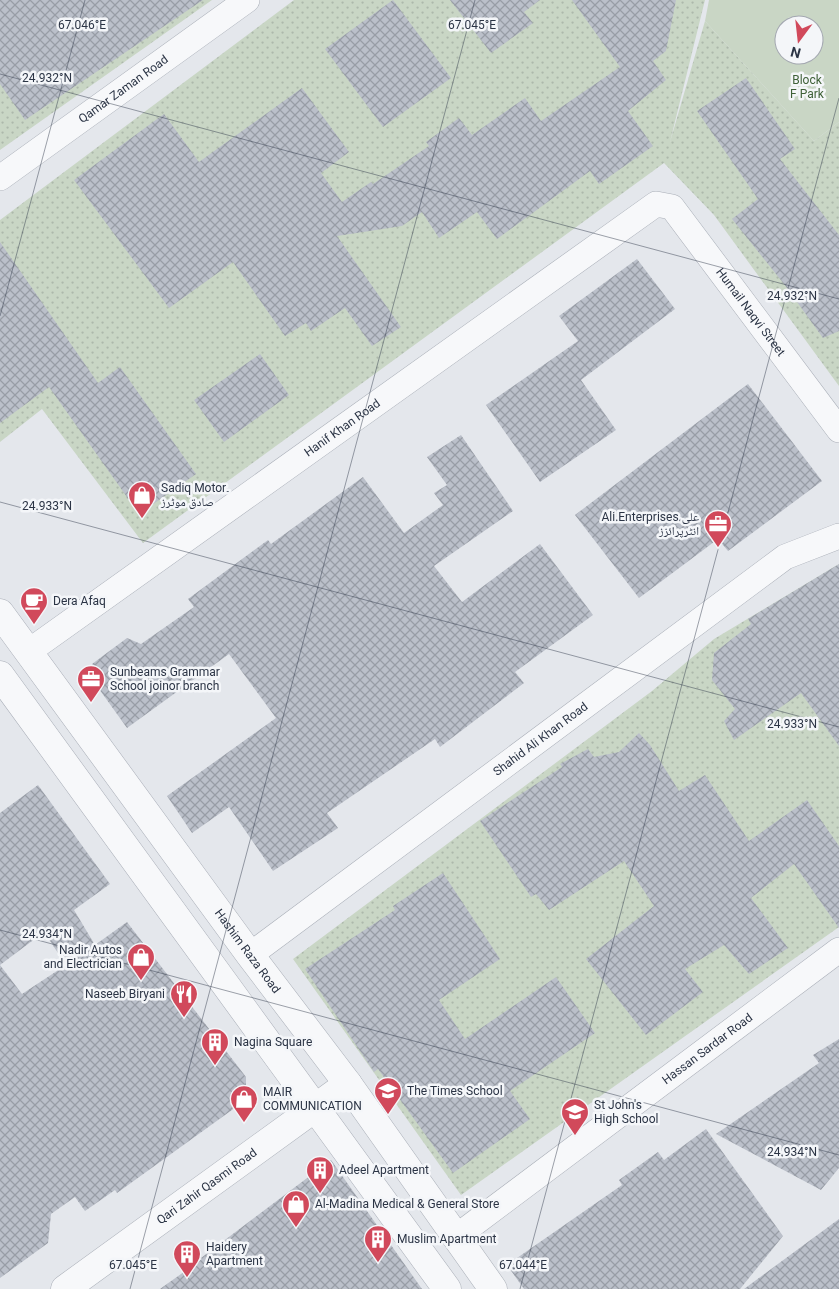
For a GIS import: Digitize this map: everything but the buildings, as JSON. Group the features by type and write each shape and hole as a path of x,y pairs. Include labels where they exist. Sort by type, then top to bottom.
{"street":[{"name":"Qamar Zaman Road","path":"0,178 247,0"},
{"name":"Humail Naqvi Street","path":"656,204 672,207 839,430"},
{"name":"Hanif Khan Road","path":"28,652 656,204"},
{"name":"Shahid Ali Khan Road","path":"250,955 785,557 839,536"},
{"name":"Hashim Raza Road","path":"0,614 250,955 348,1084 493,1289"},
{"path":"0,675 447,1289"},
{"name":"Hassan Sardar Road","path":"456,1237 839,950"},
{"name":"Qari Zahir Qasmi Road","path":"65,1289 348,1084"}],"green space":[{"path":"0,0 212,0 0,150"},
{"path":"294,0 705,0 670,142 705,21 814,141 839,122 839,386 714,215 664,163 143,543 42,409 0,442 0,220"},
{"name":"Block F Park","path":"709,0 839,0 839,122 814,141 705,21"},
{"path":"839,564 839,927 461,1195 293,959 652,691 714,639"}],"place":[{"name":"Sadiq Motor۔ صادق موٹرز","path":"142,519"},
{"name":"Ali.Enterprises.علی انٹرپرائزز","path":"718,548"},
{"name":"Dera Afaq","path":"34,625"},
{"name":"Sunbeams Grammar School joinor branch","path":"91,703"},
{"name":"Nadir Autos and Electrician","path":"141,981"},
{"name":"Naseeb Biryani","path":"184,1018"},
{"name":"Nagina Square","path":"215,1066"},
{"name":"The Times School","path":"388,1115"},
{"name":"MAIR COMMUNICATION","path":"244,1123"},
{"name":"St John's High School","path":"575,1136"},
{"name":"Adeel Apartment","path":"320,1194"},
{"name":"Al-Madina Medical & General Store","path":"296,1228"},
{"name":"Muslim Apartment","path":"378,1263"},
{"name":"Haidery Apartment","path":"187,1278"}]}
